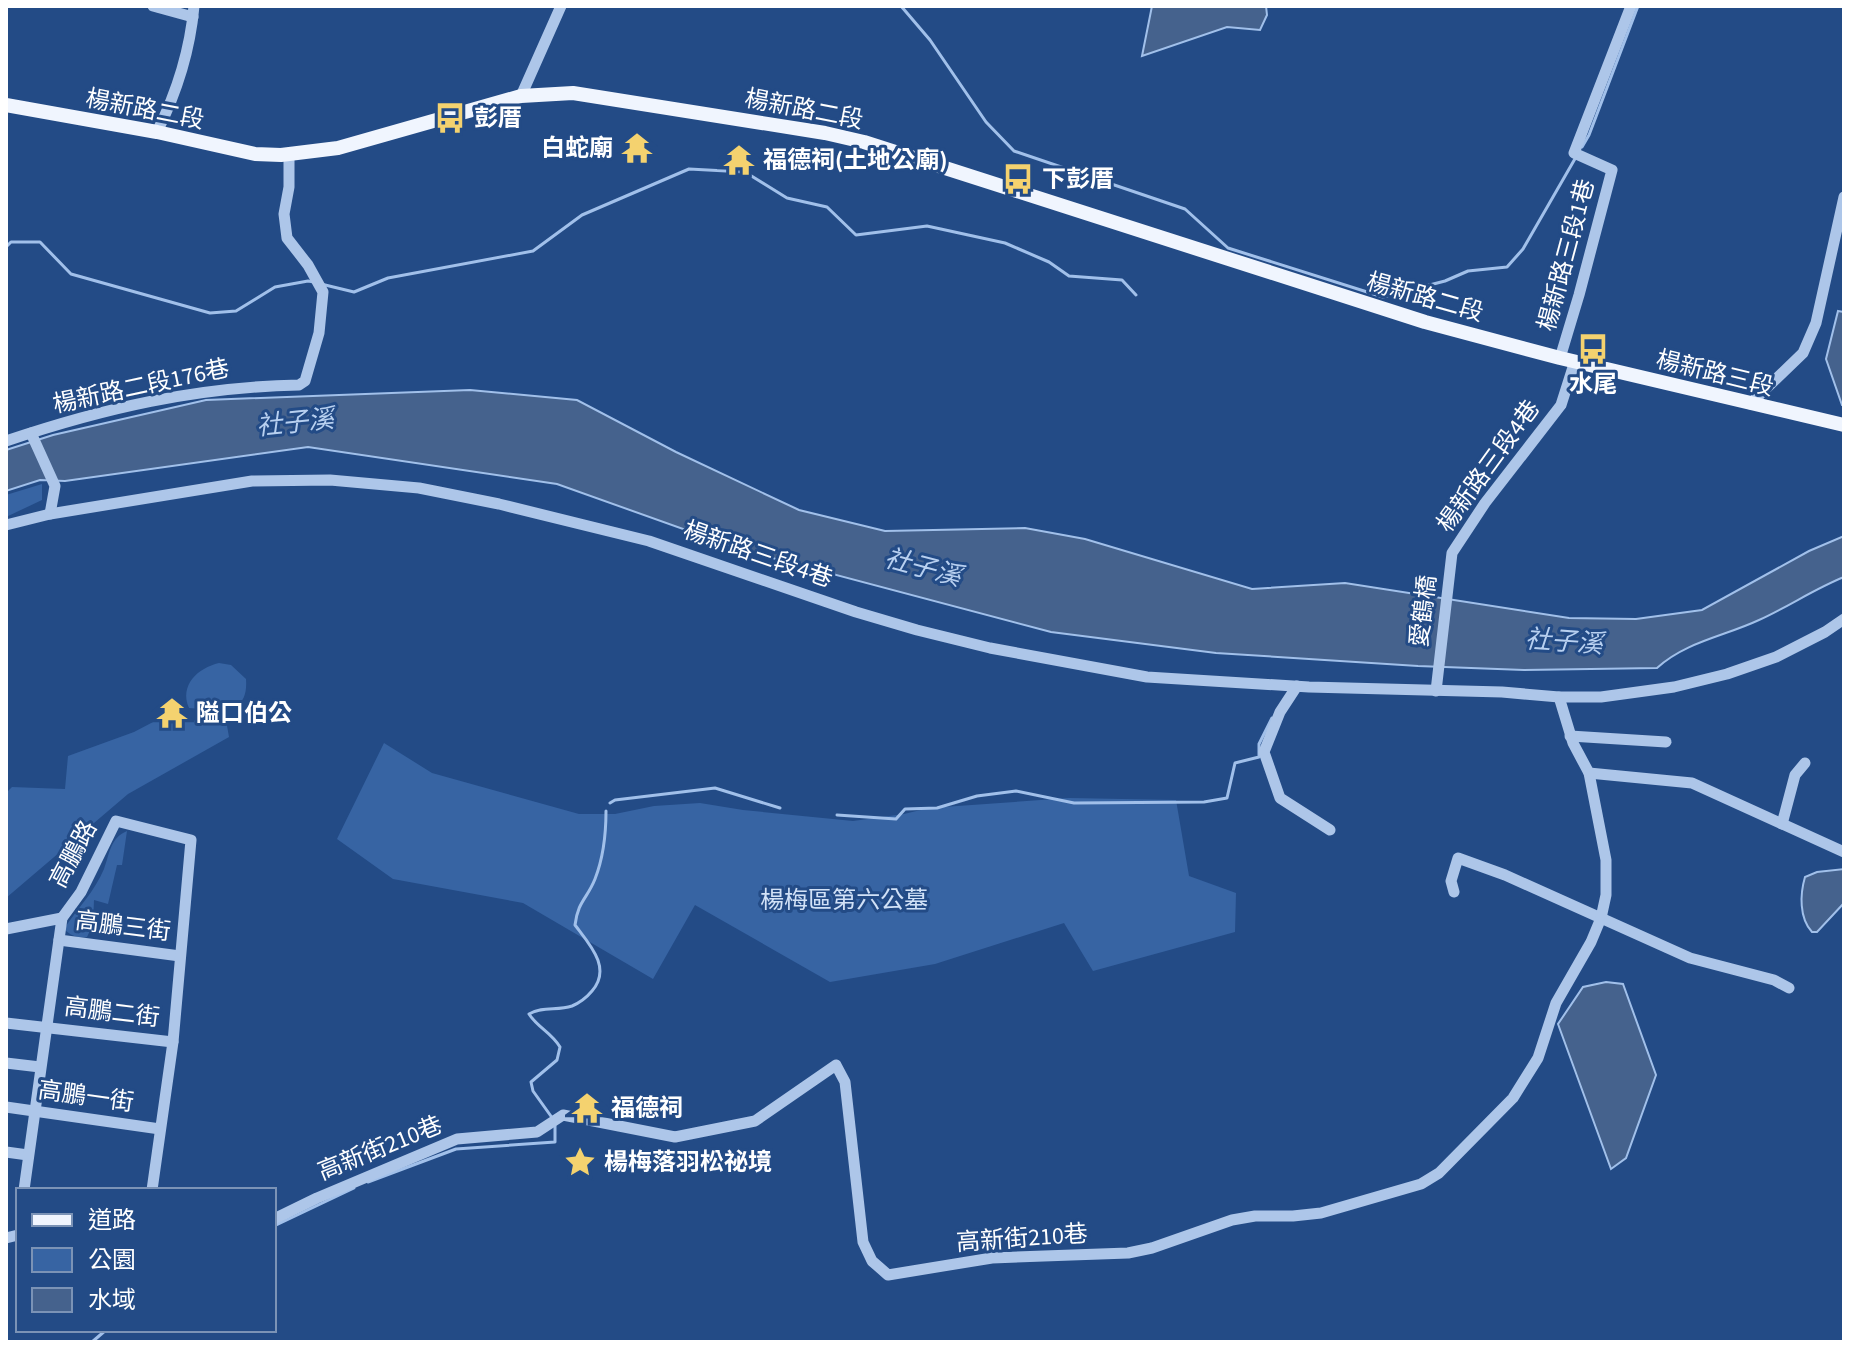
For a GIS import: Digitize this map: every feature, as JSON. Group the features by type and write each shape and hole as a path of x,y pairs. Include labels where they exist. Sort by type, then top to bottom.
{"main road":[{"name":"楊新路二段","path":"6,105 157,132 255,154 289,154 348,145 521,96 573,93 825,133 864,142 1344,297 1575,361"},
{"name":"楊新路三段","path":"1575,361 1844,425"}],"street":[{"path":"153,6 193,12 193,29 178,85 157,132"},
{"path":"521,96 561,6"},
{"name":"楊新路三段1巷","path":"1560,358 1612,170 1578,155 1631,6"},
{"name":"楊新路二段176巷","path":"32,435 62,422 170,397 241,386 299,385 305,381 319,333 323,292 308,265 287,238 284,214 289,187 289,154"},
{"path":"1750,404 1803,353 1816,323 1844,197"},
{"name":"楊新路三段4巷","path":"1452,553 1485,503 1561,405 1575,361"},
{"path":"6,441 32,435 55,486 50,514"},
{"name":"楊新路三段4巷","path":"6,525 50,514 252,481 330,480 419,488 649,541 856,612 990,648 1147,677 1297,686 1601,697 1674,687 1727,674 1776,657 1844,619"},
{"name":"愛鶴橋","path":"1436,691 1452,553"},
{"path":"1297,686 1280,712 1264,752 1280,798 1330,830"},
{"name":"高新街210巷","path":"276,1218 457,1139 537,1132 563,1115 675,1137 755,1121 836,1065 845,1082 863,1242 869,1256 888,1275 992,1258 1128,1253 1152,1248 1232,1220 1321,1213 1432,1179 1513,1098 1538,1058 1556,1003 1601,918 1606,895 1606,860 1589,773 1570,736 1559,697"},
{"path":"1570,736 1666,742"},
{"path":"1782,824 1795,775 1805,763"},
{"path":"1589,773 1692,783 1844,852"},
{"name":"高鵬路","path":"24,1188 62,918 81,892 116,821 191,840 173,1042 152,1188"},
{"path":"1454,892 1451,881 1458,858 1505,875 1690,958 1774,980 1789,988"},
{"path":"6,929 62,918"},
{"name":"高鵬三街","path":"59,940 180,956"},
{"name":"高鵬二街","path":"6,1023 173,1042"},
{"path":"6,1063 40,1067"},
{"name":"高鵬一街","path":"6,1107 160,1129"},
{"path":"6,1152 28,1155"}],"green space":[{"path":"42,484 42,500 6,517 6,495"},
{"path":"219,663 231,665 246,679 246,692 242,700 229,709 189,708 187,692 192,679 204,669"},
{"path":"226,720 229,737 128,794 6,898 6,793 12,787 65,789 68,756 155,721"},
{"name":"楊梅區第六公墓","path":"384,743 432,773 579,814 615,814 654,806 700,803 853,821 929,808 1069,798 1176,800 1189,876 1236,893 1235,932 1093,971 1064,923 935,964 830,982 695,905 653,979 523,903 393,879 337,839"},
{"path":"127,831 122,865 117,865 108,904 94,900 93,924 87,937 72,935 64,929 100,877 114,842"}],"water":[{"path":"1152,6 1266,6 1267,15 1260,30 1227,27 1142,56"},
{"path":"1838,311 1844,312 1844,405 1826,359"},
{"path":"470,390 577,400 676,452 799,510 885,531 1025,528 1085,539 1252,589 1345,583 1569,618 1636,619 1702,610 1809,551 1844,536 1844,577 1759,620 1680,652 1657,668 1524,670 1418,666 1216,653 1051,632 742,550 557,484 308,447 65,481 40,480 6,491 6,450 53,435 206,400"},
{"path":"1844,869 1844,903 1817,932 1812,932 1802,906 1805,877 1817,872"},
{"path":"1606,982 1623,984 1656,1075 1626,1158 1611,1169 1558,1024 1583,987"}],"waterway":[{"path":"901,6 930,40 986,122 1014,151 1185,209 1228,248 1383,297 1445,281 1468,271 1507,267 1523,249 1576,157"},
{"path":"1582,147 1638,6"},
{"name":"社子溪","path":"321,284 354,292 388,278 533,251 582,215 689,169 745,172 787,198 827,207 856,235 927,226 1005,243 1049,262 1069,276 1122,280 1136,295"},
{"name":"社子溪","path":"6,247 11,242 40,242 71,274 210,313 236,311 275,287 314,282"},
{"path":"837,815 896,819 905,809 937,808 977,796 1016,791 1074,803 1204,802 1227,798 1235,763 1259,757 1259,744 1272,718"},
{"path":"610,803 715,788 780,808"},
{"path":"553,1119 533,1091 531,1082 557,1060 560,1047 529,1014 572,1006 588,995 598,982 597,957 575,925 578,910 601,862 606,811"},
{"path":"368,1182 456,1149 555,1142 555,1126"},
{"path":"276,1225 354,1188"},
{"path":"92,1342 104,1332"}],"place":[{"name":"彭厝","path":"450,118"},
{"name":"白蛇廟","path":"637,148"},
{"name":"福德祠(土地公廟)","path":"739,160"},
{"name":"下彭厝","path":"1018,179"},
{"name":"水尾","path":"1593,349"},
{"name":"隘口伯公","path":"172,713"},
{"name":"福德祠","path":"587,1108"},
{"name":"楊梅落羽松祕境","path":"580,1162"}]}
